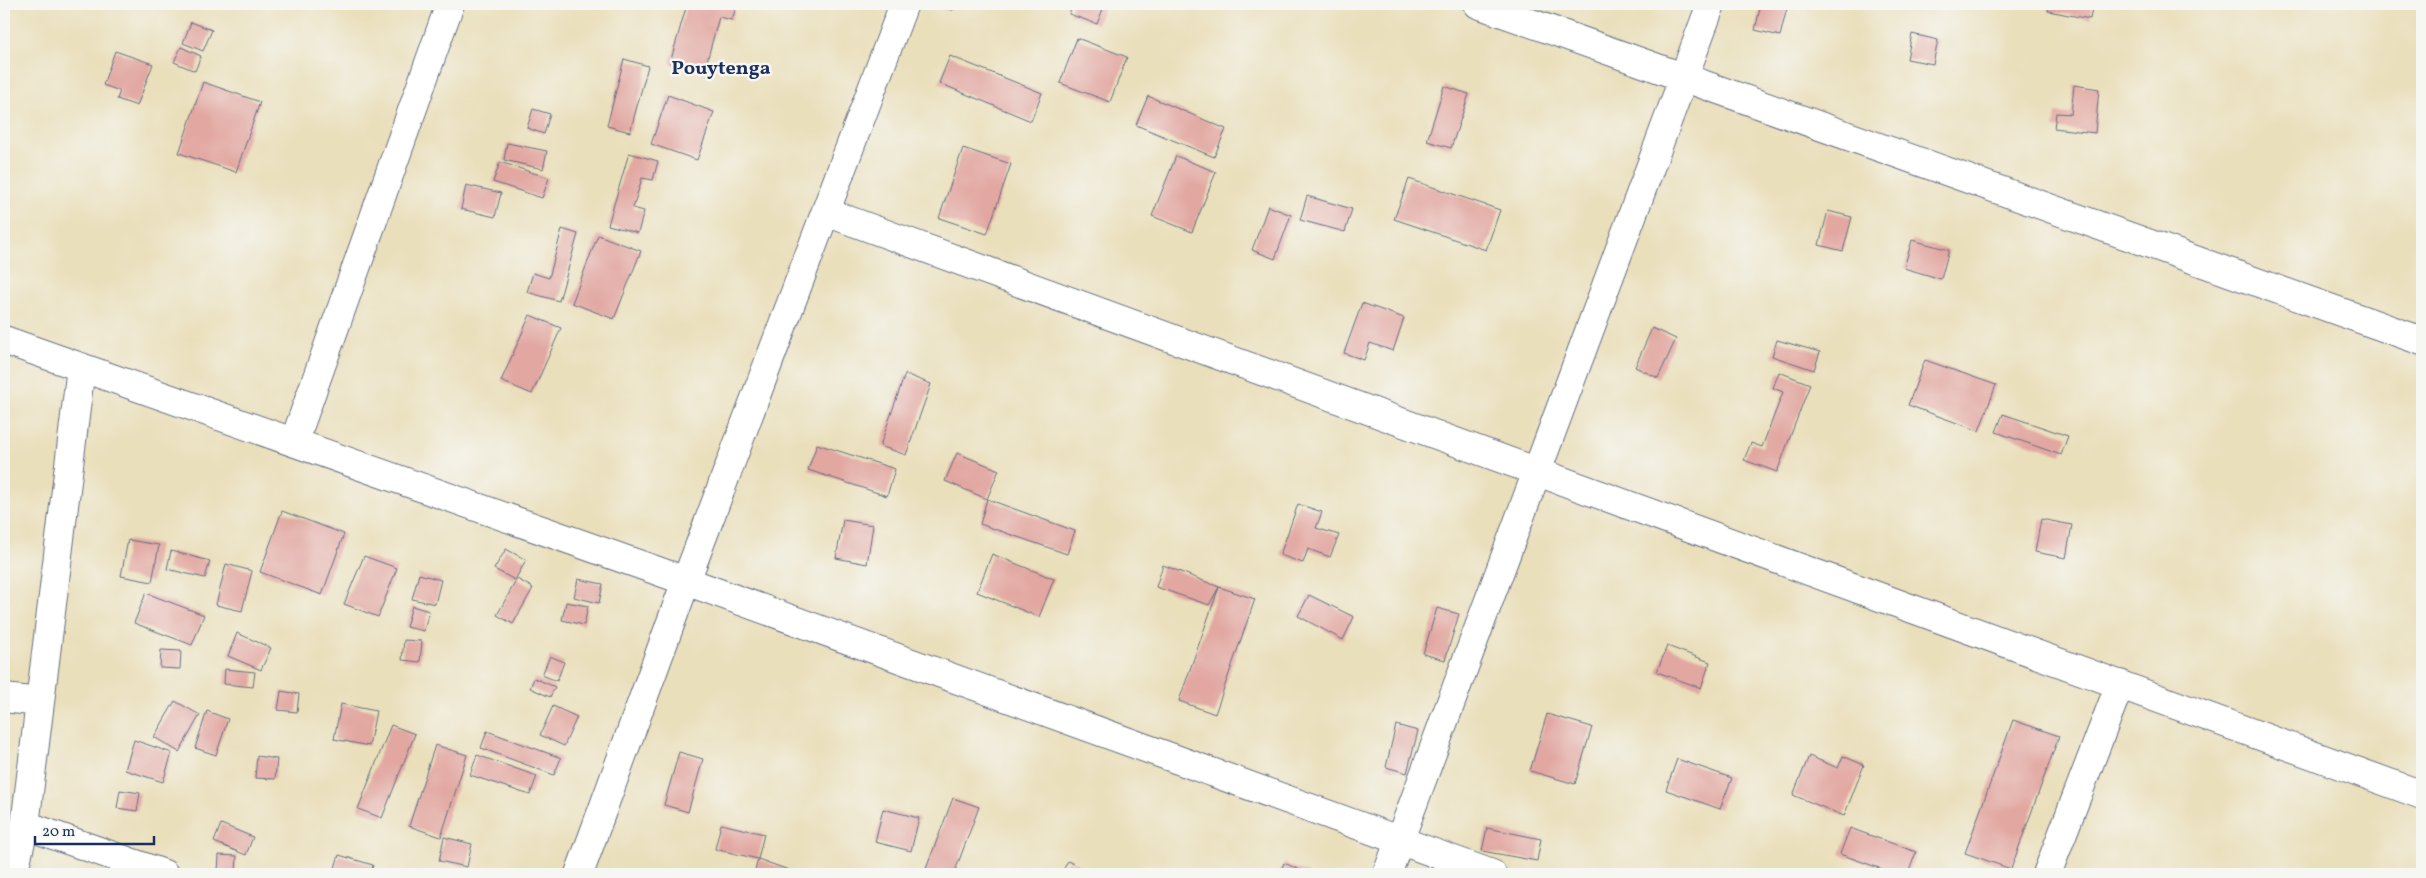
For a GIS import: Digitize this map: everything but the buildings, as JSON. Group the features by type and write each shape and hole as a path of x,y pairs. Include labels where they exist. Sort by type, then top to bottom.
{"street":[{"path":"294,442 450,4"},
{"path":"579,874 686,581 904,4"},
{"path":"1478,4 2422,341"},
{"path":"1387,874 1711,4"},
{"path":"826,212 2422,795"},
{"path":"4,340 686,581 1492,874"},
{"path":"13,874 25,825 81,367"},
{"path":"2047,874 2120,684"},
{"path":"4,698 40,702"},
{"path":"25,825 164,874"}],"district":[{"name":"Pouytenga","path":"721,67"}]}
